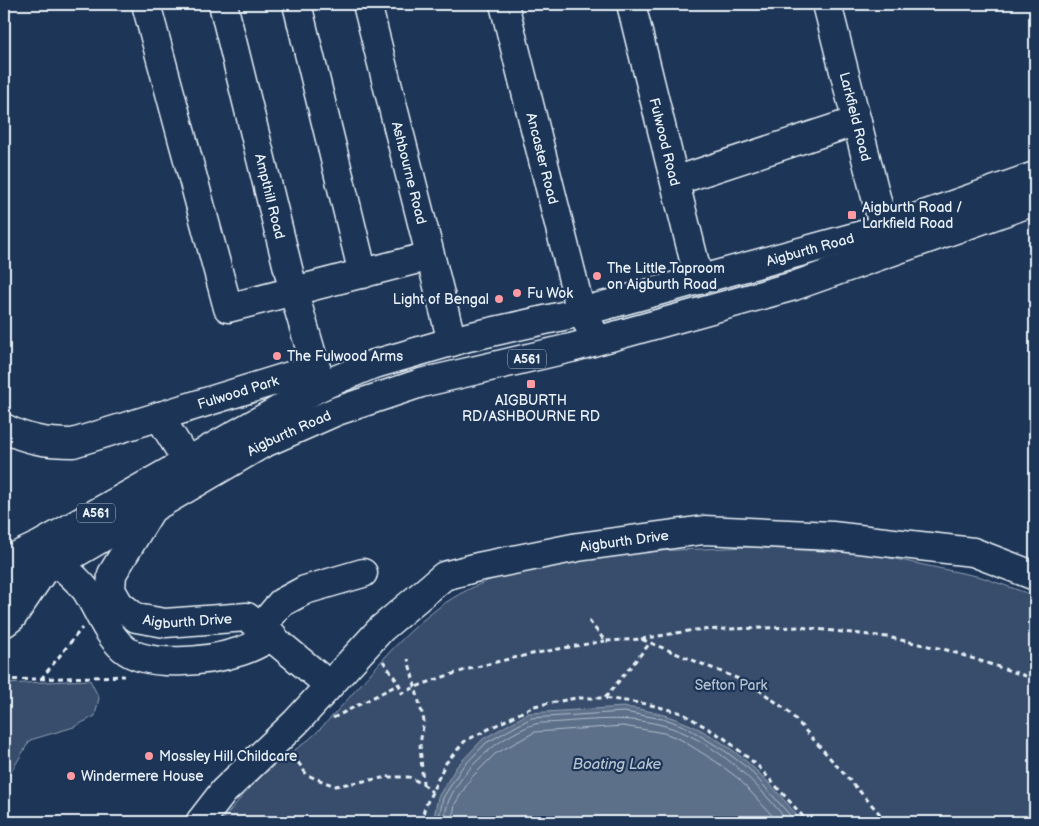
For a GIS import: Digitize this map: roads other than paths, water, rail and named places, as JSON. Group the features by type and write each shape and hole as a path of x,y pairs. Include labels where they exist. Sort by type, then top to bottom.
{"main road":[{"path":"146,4 228,308 294,293 430,256"},
{"name":"Ampthill Road","path":"223,4 294,293 318,377"},
{"path":"296,4 363,274"},
{"name":"Ashbourne Road","path":"367,4 452,342"},
{"name":"Ancaster Road","path":"504,4 581,312"},
{"name":"Fulwood Road","path":"631,4 699,280"},
{"name":"Larkfield Road","path":"827,4 884,229"},
{"path":"675,181 857,121"},
{"name":"Aigburth Road","path":"4,562 40,545 187,461 318,377 370,365 452,342 581,312 884,229 1035,176"},
{"name":"Aigburth Road","path":"4,586 51,567 262,444 337,411 421,383 598,340 803,283 1035,201"},
{"path":"581,312 598,340"},
{"name":"Fulwood Park","path":"4,428 20,436 47,443 73,443 159,416 318,377"},
{"path":"159,416 187,461"},
{"name":"Aigburth Drive","path":"151,510 112,574 111,590 119,604 136,618 165,623 247,617 329,685 381,629 444,576 478,567 578,547 704,530 832,536 973,552 1035,576"},
{"path":"4,623 12,618 51,567 85,590 108,629 123,648 138,657 160,662 194,660 239,652 267,632 281,603 305,590 363,573"},
{"path":"200,822 224,791 296,722 329,685"}],"water":[{"name":"Boating Lake","path":"624,707 653,712 679,720 703,731 725,745 765,779 802,822 433,822 438,797 457,766 483,739 529,713"}],"place":[{"name":"Aigburth Road / Larkfield Road","path":"852,215"},
{"name":"The Little Taproom on Aigburth Road","path":"597,276"},
{"name":"Fu Wok","path":"517,293"},
{"name":"Light of Bengal","path":"499,299"},
{"name":"The Fulwood Arms","path":"277,356"},
{"name":"AIGBURTH RD/ASHBOURNE RD","path":"531,384"},
{"name":"Mossley Hill Childcare","path":"149,756"},
{"name":"Windermere House","path":"71,776"}],"park label":[{"name":"Sefton Park","path":"731,685"}]}
